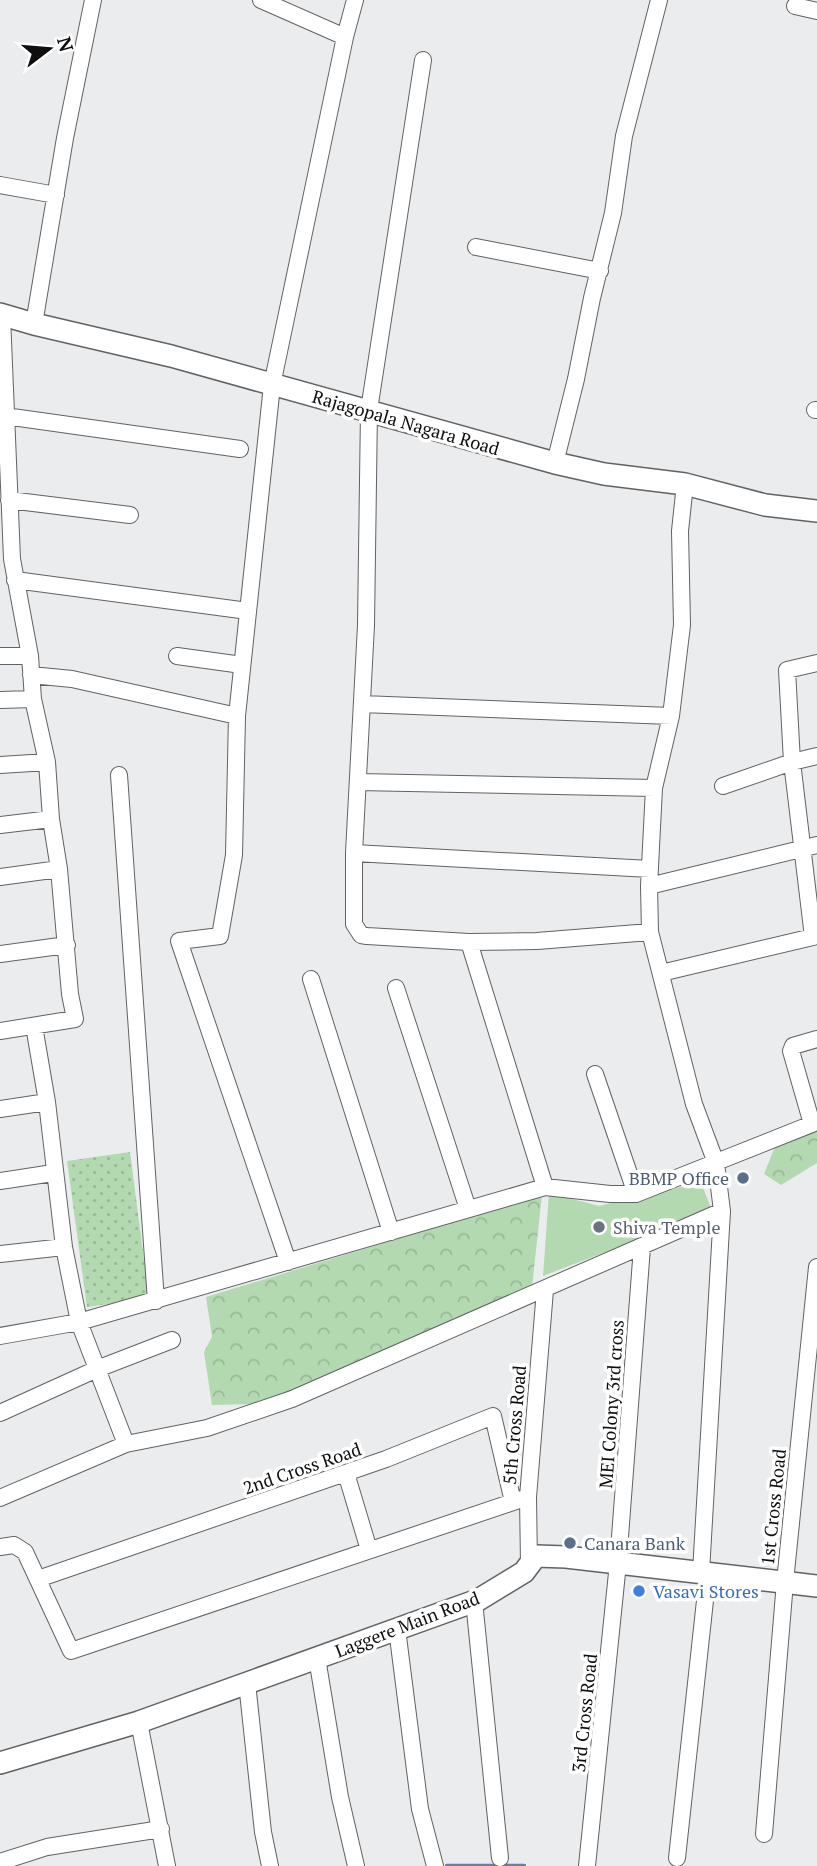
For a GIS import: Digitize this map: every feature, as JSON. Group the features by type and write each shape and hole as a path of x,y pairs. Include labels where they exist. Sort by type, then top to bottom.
{"street":[{"path":"34,324 93,0"},
{"path":"261,0 345,37"},
{"path":"288,1262 179,941 220,936 234,855 237,716 272,384 355,0"},
{"path":"555,463 613,213 624,136 659,0"},
{"path":"794,6 817,11"},
{"path":"423,60 369,410 366,625 354,853 354,924 360,935 469,942 537,941 650,932"},
{"path":"0,185 56,195"},
{"path":"476,247 600,271"},
{"path":"0,1031 75,1019 70,994 47,762 33,699 30,656 15,580 6,559 9,500 3,461 5,416 1,315"},
{"name":"Rajagopala Nagara Road","path":"1,315 171,356 555,463 604,474 685,484 765,505 817,511"},
{"path":"5,416 240,449"},
{"path":"677,1858 704,1573 722,1211 716,1163 694,1104 650,932 649,887 654,788 671,716 682,625 680,531 685,484"},
{"path":"9,500 130,515"},
{"path":"15,580 248,611"},
{"path":"0,656 30,656"},
{"path":"177,656 242,665"},
{"path":"661,973 815,937 809,847 792,762 787,670 817,663"},
{"path":"31,675 72,679 237,716"},
{"path":"0,699 33,699"},
{"path":"362,704 671,716"},
{"path":"723,786 817,756"},
{"path":"0,765 47,762"},
{"path":"118,775 156,1301"},
{"path":"358,782 654,788"},
{"path":"0,825 51,819"},
{"path":"649,887 809,847"},
{"path":"354,853 650,869"},
{"path":"0,877 59,869"},
{"path":"469,942 545,1187"},
{"path":"0,954 67,945"},
{"path":"311,979 391,1232"},
{"path":"396,988 468,1209"},
{"path":"34,1026 47,1102 53,1173 64,1247 79,1322 125,1444"},
{"path":"0,1336 79,1322 156,1301 545,1187 636,1194 815,1123 790,1051 793,1046 817,1039"},
{"path":"596,1074 636,1194"},
{"path":"0,1109 47,1102"},
{"path":"0,1181 53,1173"},
{"path":"0,1499 125,1444 207,1427 251,1414 305,1393 722,1211"},
{"path":"0,1254 64,1247"},
{"name":"MEI Colony 3rd cross","path":"618,1563 642,1247"},
{"name":"1st Cross Road","path":"764,1834 785,1582 817,1267"},
{"name":"5th Cross Road","path":"529,1564 521,1500 545,1290"},
{"path":"0,1413 97,1369 172,1340"},
{"name":"2nd Cross Road","path":"38,1579 346,1473 493,1416 521,1500"},
{"path":"346,1473 369,1550"},
{"path":"0,1547 14,1545 25,1552 71,1651 521,1500"},
{"name":"Laggere Main Road","path":"0,1763 139,1723 474,1601 524,1572 536,1556 566,1557 817,1586"},
{"name":"3rd Cross Road","path":"587,1866 618,1563"},
{"path":"474,1601 500,1858"},
{"path":"397,1629 420,1809 436,1866"},
{"path":"317,1658 340,1797 356,1866"},
{"path":"247,1684 263,1832 270,1866"},
{"path":"139,1723 167,1866"},
{"path":"0,1862 47,1847 160,1829"}],"green space":[{"path":"817,1129 817,1163 781,1185 764,1174 776,1144"},
{"path":"130,1152 149,1298 87,1307 67,1161"},
{"path":"701,1182 712,1211 543,1276 549,1193 599,1206"},
{"path":"542,1195 532,1287 262,1404 212,1405 204,1352 212,1337 206,1297"}],"waterway":[{"path":"447,1866 524,1866"}],"place":[{"name":"BBMP Office","path":"743,1178"},
{"name":"Shiva Temple","path":"599,1227"},
{"name":"Canara Bank","path":"570,1543"},
{"name":"Vasavi Stores","path":"639,1591"}]}
